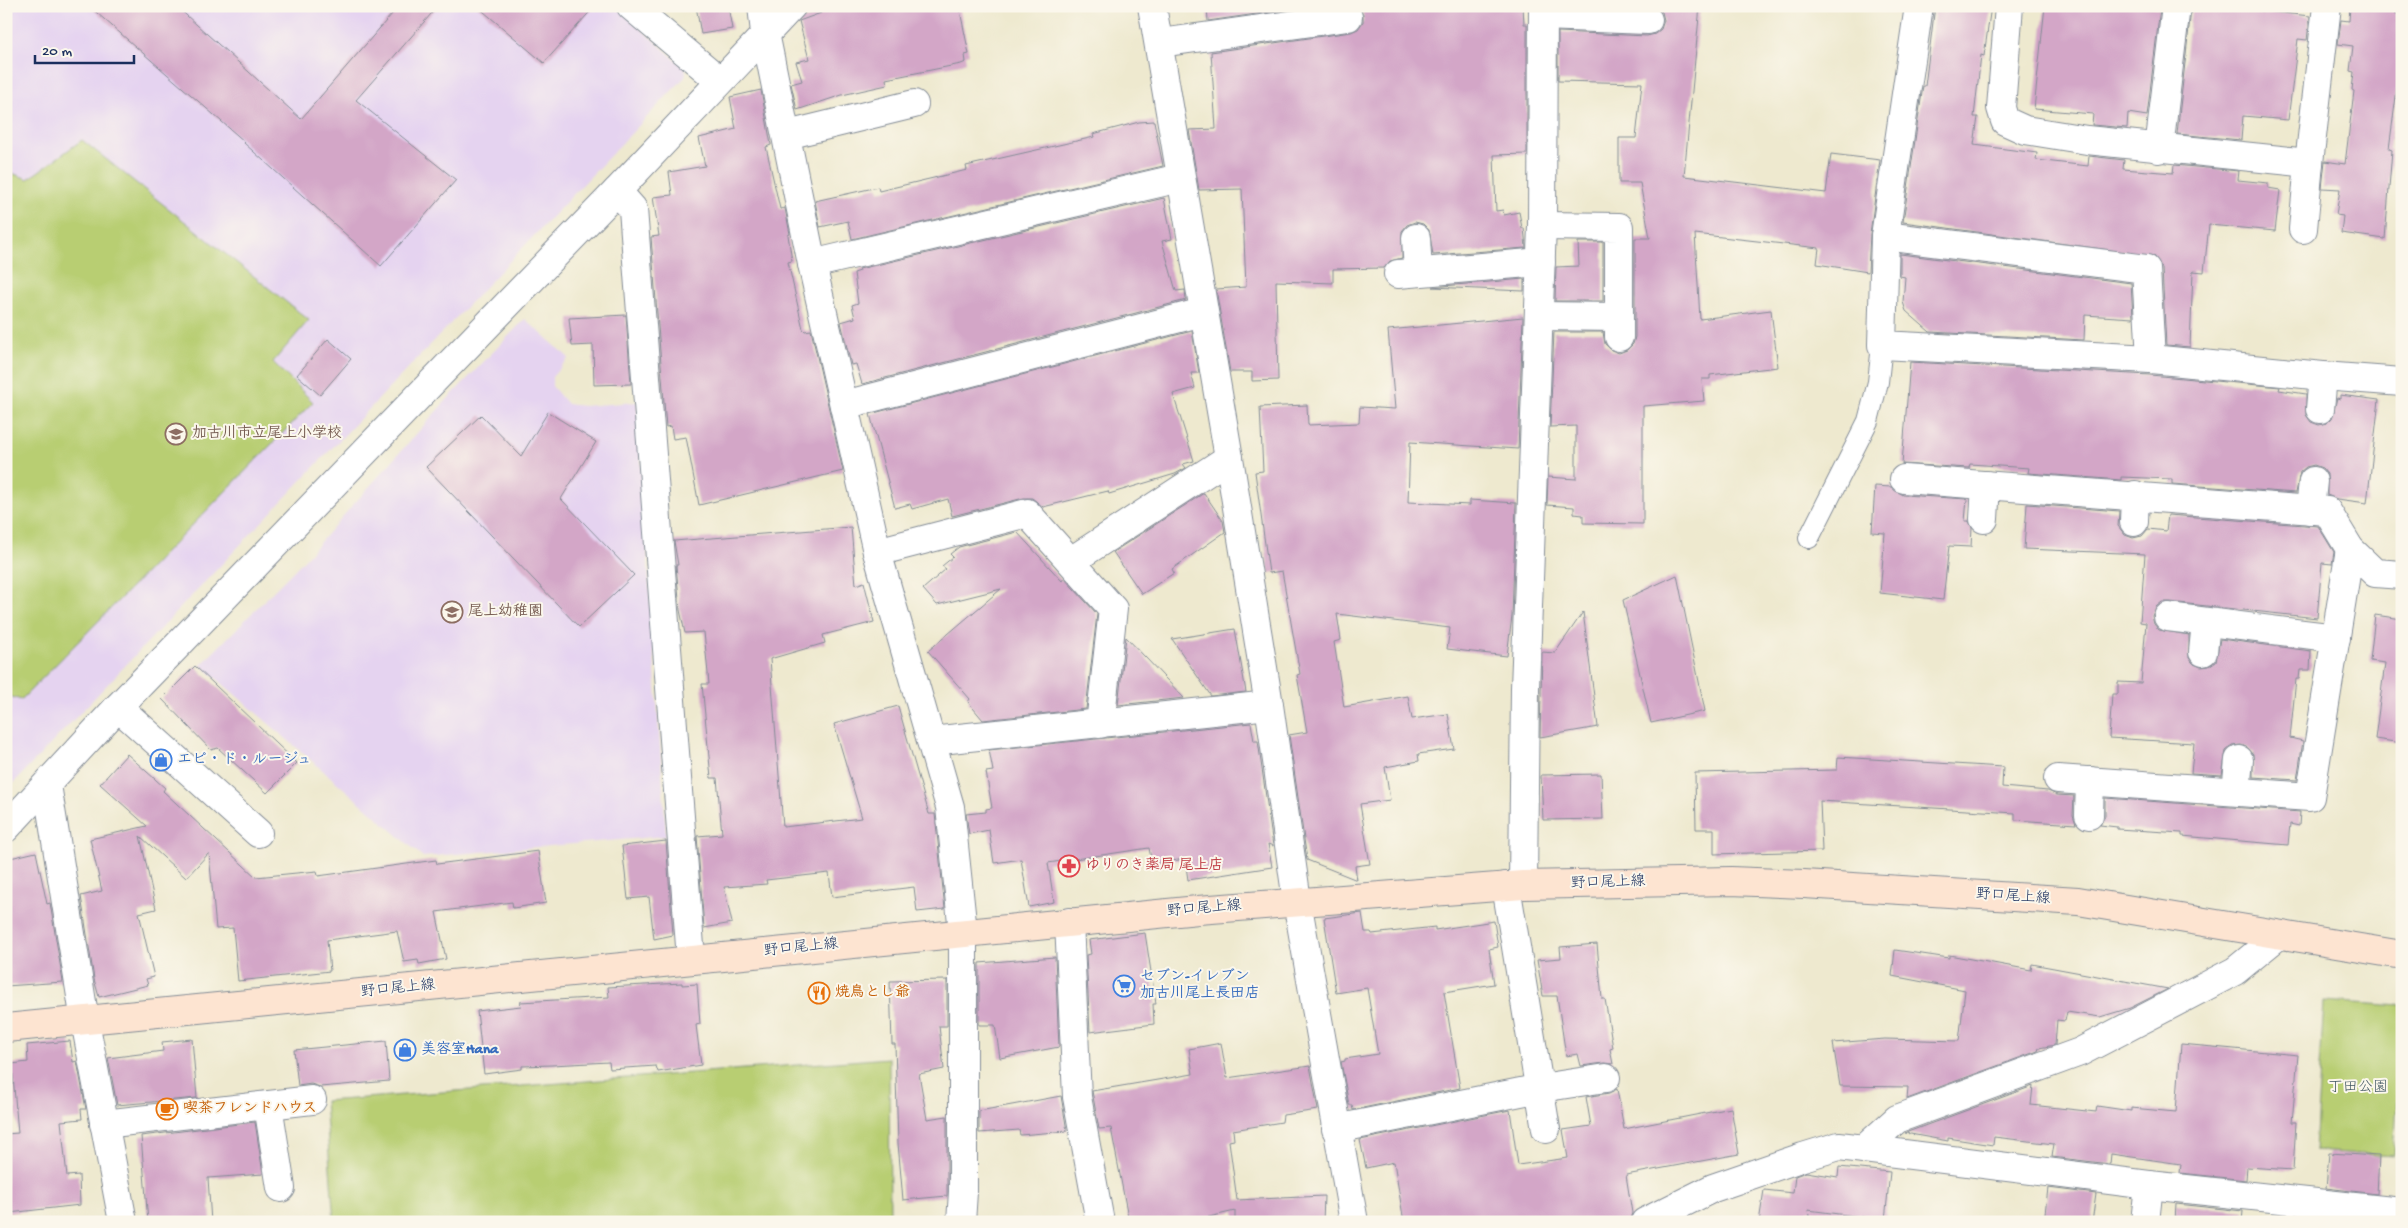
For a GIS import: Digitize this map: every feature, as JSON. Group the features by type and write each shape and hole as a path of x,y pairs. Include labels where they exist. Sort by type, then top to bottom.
{"main road":[{"name":"野口尾上線","path":"6,1028 963,932 1297,901 1514,885 1731,881 2078,901 2402,955"}],"street":[{"path":"631,6 720,81"},
{"path":"762,6 765,33 812,264 877,552 950,807 963,932 963,1192 961,1222"},
{"path":"6,828 118,707 617,192 792,6"},
{"path":"1152,6 1160,43 1180,178 1229,458 1269,705 1297,901 1354,1222"},
{"path":"1919,6 1885,236 1882,345 2151,359 2402,382"},
{"path":"2009,6 2001,108 2005,121 2025,130 2159,149 2309,163"},
{"path":"2159,149 2176,6"},
{"path":"2303,229 2327,6"},
{"path":"1546,1129 1514,885 1525,688 1541,262 1543,11 1648,20"},
{"path":"1160,43 1348,17"},
{"path":"787,134 914,104"},
{"path":"812,264 1180,178"},
{"path":"617,192 633,209 691,960"},
{"path":"1539,316 1619,327 1619,227 1542,226"},
{"path":"1885,236 2146,269 2151,359"},
{"path":"1416,238 1408,273 1541,262"},
{"path":"844,405 1203,312"},
{"path":"2320,409 2323,376"},
{"path":"1070,561 1229,458"},
{"path":"1904,479 1986,485 2135,509 2310,510 2327,512 2350,549 2375,574 2402,575"},
{"path":"2310,510 2313,481"},
{"path":"1984,519 1986,485"},
{"path":"877,552 1028,513 1113,609 1100,724"},
{"path":"2058,779 2310,797 2350,549"},
{"path":"2168,617 2336,638"},
{"path":"2204,652 2206,622"},
{"path":"931,741 1269,705"},
{"path":"118,707 258,833"},
{"path":"2236,792 2238,760"},
{"path":"2089,815 2090,780"},
{"path":"46,785 84,1021 122,1222"},
{"path":"1069,922 1077,1096 1100,1222"},
{"path":"1864,1149 1897,1119 1992,1085 2089,1047 2235,971 2279,935"},
{"path":"1336,1129 1541,1088 1606,1078"},
{"path":"104,1124 312,1100"},
{"path":"268,1105 281,1188"},
{"path":"1645,1222 1679,1214 1713,1188 1803,1156 1839,1146 2149,1185 2292,1211 2402,1212"},
{"path":"2145,1222 2149,1185"}],"lane":[{"path":"1809,538 1868,421 1878,382 1882,345"}],"shaded area":[{"name":"加古川市立尾上小学校","path":"6,6 615,6 685,68 686,72 685,77 6,791"},
{"name":"尾上幼稚園","path":"525,319 569,358 552,377 552,386 567,404 583,406 637,402 666,836 423,857 201,665 304,560 443,404"}],"green space":[{"path":"82,140 309,320 273,362 313,402 21,700 6,695 6,171 28,179"},
{"name":"丁田公園","path":"2324,1001 2402,1006 2394,1156 2315,1151"},
{"path":"889,1058 890,1219 945,1218 945,1222 334,1222 325,1101"}],"building":[{"path":"89,6 176,6 301,119 399,6 438,6 356,100 456,180 381,266 245,142"},
{"path":"477,6 595,6 544,63"},
{"path":"696,6 728,6 732,29 701,34"},
{"path":"819,6 959,6 969,54 965,55 966,62 961,64 886,79 887,85 842,95 797,110 791,84 802,81 796,62 809,59 799,21 821,13"},
{"path":"1207,6 1312,6 1208,21"},
{"path":"1359,6 1523,6 1524,24 1527,24 1527,154 1494,155 1496,211 1503,210 1504,215 1519,212 1522,228 1524,228 1526,248 1433,255 1429,230 1423,224 1415,222 1407,225 1402,231 1402,258 1390,261 1384,268 1333,269 1333,283 1276,281 1278,380 1252,381 1252,372 1230,372 1216,289 1246,287 1242,189 1199,190 1189,130 1216,129 1211,52 1351,32 1358,29 1363,22 1363,14"},
{"path":"1655,6 1700,6 1684,176 1826,193 1831,154 1880,160 1870,234 1868,272 1817,264 1819,248 1695,234 1700,319 1771,310 1778,367 1710,375 1710,379 1702,379 1704,401 1643,406 1643,524 1583,523 1583,515 1574,514 1574,507 1547,505 1548,477 1576,479 1576,426 1550,427 1554,332 1603,332 1605,344 1611,350 1619,353 1627,350 1633,344 1635,337 1635,238 1650,238 1640,183 1619,183 1619,138 1636,138 1642,83 1558,81 1558,32 1647,36 1655,34 1661,29 1664,20 1662,12"},
{"path":"1935,6 1991,6 1984,56 1981,55 1974,117 1978,117 1974,145 2037,153 2036,160 2088,166 2089,156 2124,160 2123,169 2173,173 2174,165 2239,171 2238,180 2268,183 2268,188 2280,190 2275,231 2209,225 2204,272 2193,271 2190,347 2166,345 2162,268 2154,256 1903,222 1923,86 1925,86"},
{"path":"2045,6 2150,6 2160,8 2147,116 2128,113 2127,128 2092,125 2093,114 2034,109"},
{"path":"2201,6 2256,6 2255,10 2310,16 2307,40 2298,39 2288,120 2243,116 2241,140 2177,134 2191,10 2200,11"},
{"path":"2350,6 2397,6 2396,15 2402,15 2402,51 2389,149 2392,150 2385,239 2341,233 2343,216 2336,215 2340,189 2322,188 2325,161 2345,164 2354,91 2352,90 2354,72 2350,71 2353,46 2338,44 2341,20 2349,21"},
{"path":"761,90 771,145 766,147 780,209 785,208 790,234 788,235 792,261 788,262 803,329 805,331 811,330 843,471 699,505 686,437 673,439 671,426 666,427 651,237 659,236 653,197 672,195 669,172 705,166 699,138 736,129 730,97"},
{"path":"1154,121 1163,166 852,239 848,221 820,227 815,201 878,187 879,191 967,170 966,166 1094,137 1093,134 1139,122"},
{"path":"1164,198 1172,239 1162,241 1176,291 1185,290 1186,300 862,384 856,364 851,365 841,322 855,318 852,305 858,303 854,273 860,271 859,269"},
{"path":"1578,242 1603,242 1603,301 1555,301 1556,267 1579,266"},
{"path":"1900,254 2131,283 2133,318 2085,315 2084,340 1930,332 1906,311 1903,302 1905,277 1900,276"},
{"path":"1524,279 1524,291 1432,287"},
{"path":"626,315 631,384 594,385 593,345 572,346 569,318"},
{"path":"1523,317 1518,449 1410,442 1408,502 1470,505 1470,500 1516,503 1512,616 1507,656 1447,649 1450,628 1337,614 1341,640 1334,642 1344,707 1408,696 1412,719 1448,714 1454,749 1418,754 1419,761 1385,767 1390,800 1360,804 1370,864 1355,866 1357,880 1307,860 1289,735 1307,732 1297,675 1300,674 1282,571 1269,573 1255,472 1263,471 1260,407 1307,405 1308,425 1359,423 1360,407 1395,409 1388,330"},
{"path":"1192,331 1199,373 1191,373 1195,388 1173,394 1194,461 1183,464 1186,468 1175,474 1109,494 1108,491 1043,507 1032,498 1024,498 952,516 948,499 912,509 910,504 895,508 870,414"},
{"path":"328,339 351,359 320,395 297,375"},
{"path":"1910,362 2150,375 2280,387 2279,390 2306,394 2306,415 2311,422 2319,425 2327,423 2332,418 2337,398 2340,399 2340,395 2379,400 2367,503 2337,499 2327,495 2327,474 2322,468 2314,465 2306,467 2300,472 2296,493 2172,484 2172,479 2121,477 2121,480 2028,473 2029,468 1970,464 1969,468 1902,464"},
{"path":"548,412 596,442 561,499 634,575 579,627 426,467 481,415 521,456"},
{"path":"1875,486 1891,487 1903,495 1967,499 1965,521 1969,521 1972,528 1971,547 1949,546 1943,600 1880,593 1885,533 1872,532"},
{"path":"1204,493 1223,521 1225,532 1172,569 1174,573 1142,594 1113,552"},
{"path":"2027,504 2119,511 2118,526 2125,535 2133,538 2142,536 2148,529 2166,531 2168,515 2318,526 2334,552 2332,564 2322,563 2317,618 2170,602 2162,602 2156,607 2152,616 2154,624 2159,630 2189,635 2189,658 2194,664 2201,667 2209,666 2216,661 2220,639 2311,651 2310,670 2300,670 2299,679 2296,679 2290,738 2303,741 2297,780 2253,777 2253,754 2248,748 2241,745 2232,746 2226,751 2222,775 2191,773 2194,743 2109,738 2112,694 2118,694 2118,682 2141,683 2146,623 2140,622 2145,554 2024,549"},
{"path":"851,527 856,585 864,582 874,622 823,635 825,643 770,659 783,827 862,818 834,724 898,706 929,814 935,814 945,909 917,912 914,887 832,897 829,873 766,880 767,884 724,887 732,923 704,928 697,836 722,834 717,778 711,778 702,684 709,684 704,632 685,633 680,610 676,565 678,565 674,541"},
{"path":"1017,532 1062,581 1064,578 1097,614 1086,709 983,720 968,702 970,699 928,651 1001,589 937,605 923,589 946,569 942,566 953,557 950,554 959,547"},
{"path":"1677,575 1705,711 1651,723 1623,600"},
{"path":"1583,612 1598,727 1540,737 1542,652 1555,653"},
{"path":"2375,615 2402,619 2402,743 2375,739 2385,663 2370,661"},
{"path":"1235,629 1246,692 1211,696 1172,639"},
{"path":"1126,637 1184,698 1118,705"},
{"path":"195,666 297,763 267,793 218,748 211,750 162,699"},
{"path":"1251,723 1254,741 1258,741 1273,846 1268,844 1272,867 1188,880 1185,859 1152,864 1149,848 1048,863 1054,902 1029,907 1021,859 994,863 989,830 969,834 966,814 986,812 986,809 992,808 986,772 993,771 989,750"},
{"path":"127,754 165,788 163,791 256,877 317,871 318,876 436,860 437,864 538,851 546,903 513,908 512,902 436,912 446,959 419,964 418,960 404,962 397,931 327,940 330,971 238,981 233,928 216,929 209,853 186,878 140,836 156,909 139,913 154,977 146,979 148,985 99,997 94,979 81,896 102,891 90,839 147,826 100,784"},
{"path":"1838,757 2003,767 2002,787 2048,791 2057,795 2074,796 2073,815 2076,824 2015,820 2015,813 1820,801 1822,851 1714,854 1714,829 1696,829 1695,773 1837,770"},
{"path":"1601,774 1603,819 1543,820 1541,775"},
{"path":"2105,798 2300,812 2299,826 2290,824 2288,845 2182,836 2182,833 2117,829 2117,827 2100,825 2105,816"},
{"path":"666,841 673,935 654,939 649,897 628,899 622,846"},
{"path":"36,852 47,904 50,903 63,982 6,986 6,859"},
{"path":"1362,913 1365,932 1371,932 1372,934 1435,927 1435,930 1494,921 1498,947 1489,949 1494,984 1444,992 1460,1088 1353,1110 1352,1105 1349,1105 1341,1062 1345,1061 1345,1059 1378,1054 1367,988 1336,993 1324,918"},
{"path":"1145,933 1156,1004 1153,1004 1154,1024 1090,1032 1086,955 1091,954 1089,940"},
{"path":"1597,944 1602,999 1605,999 1613,1048 1610,1049 1613,1064 1604,1063 1581,1066 1578,1054 1566,1056 1557,996 1543,996 1537,960 1561,958 1560,947"},
{"path":"1895,950 1949,958 1949,955 2031,970 2032,964 2168,989 2130,1008 2100,1017 2067,1012 2065,1021 2057,1020 2055,1045 2039,1048 2038,1051 1907,1099 1908,1087 1840,1086 1833,1043 1885,1039 1959,1041 1965,990 1892,976"},
{"path":"1055,957 1059,1047 1000,1058 995,1025 979,1025 979,963"},
{"path":"947,980 947,1026 939,1026 944,1069 919,1074 927,1119 947,1116 947,1196 903,1200 898,1143 895,1044 892,1044 890,981"},
{"path":"682,983 682,985 697,984 700,1024 696,1025 701,1065 658,1072 656,1066 610,1069 609,1062 522,1066 522,1069 484,1074 477,1011 521,1006 520,1002 609,997 608,987"},
{"path":"192,1039 197,1098 117,1105 108,1058 163,1051 162,1042"},
{"path":"70,1041 73,1062 77,1061 86,1109 81,1109 82,1119 61,1121 67,1176 79,1175 80,1205 9,1213 6,1200 6,1134 18,1133 12,1064 28,1062 27,1045"},
{"path":"386,1041 389,1081 320,1087 311,1084 298,1086 294,1050"},
{"path":"1221,1043 1227,1078 1310,1066 1318,1110 1283,1115 1282,1122 1233,1130 1234,1140 1229,1141 1237,1200 1324,1196 1323,1222 1235,1222 1235,1211 1187,1222 1129,1222 1111,1128 1099,1129 1092,1091 1193,1074 1189,1049"},
{"path":"2181,1044 2298,1055 2292,1122 2296,1122 2293,1170 2247,1167 2246,1180 2180,1173 2181,1164 2111,1154 2110,1164 2052,1157 2054,1144 1994,1137 1993,1145 1948,1138 1948,1141 1905,1133 2033,1086 2031,1105 2096,1112 2097,1106 2131,1111 2131,1108 2176,1112"},
{"path":"1617,1089 1624,1129 1731,1108 1739,1154 1626,1175 1632,1213 1629,1222 1404,1222 1394,1162 1366,1168 1360,1140 1510,1110 1518,1165 1568,1158 1563,1130 1591,1126 1586,1097 1609,1093"},
{"path":"1061,1096 1067,1131 1020,1135 1019,1130 979,1133 979,1111"},
{"path":"255,1122 263,1174 208,1178 211,1222 148,1222 141,1136"},
{"path":"2329,1153 2379,1156 2377,1194 2326,1188"},
{"path":"1839,1167 1890,1172 1885,1220 1808,1210 1810,1222 1759,1222 1764,1190 1793,1193 1795,1176 1806,1172 1838,1177"},
{"path":"2048,1188 2096,1194 2092,1222 2044,1222"},
{"path":"2176,1204 2243,1211 2242,1222 2175,1222"}],"place":[{"name":"加古川市立尾上小学校","path":"176,434"},
{"name":"尾上幼稚園","path":"452,612"},
{"name":"エピ・ド・ルージュ","path":"161,760"},
{"name":"ゆりのき薬局 尾上店","path":"1069,866"},
{"name":"セブン-イレブン 加古川尾上長田店","path":"1124,986"},
{"name":"焼鳥とし爺","path":"819,993"},
{"name":"美容室Hana","path":"405,1050"},
{"name":"喫茶フレンドハウス","path":"167,1109"}]}
